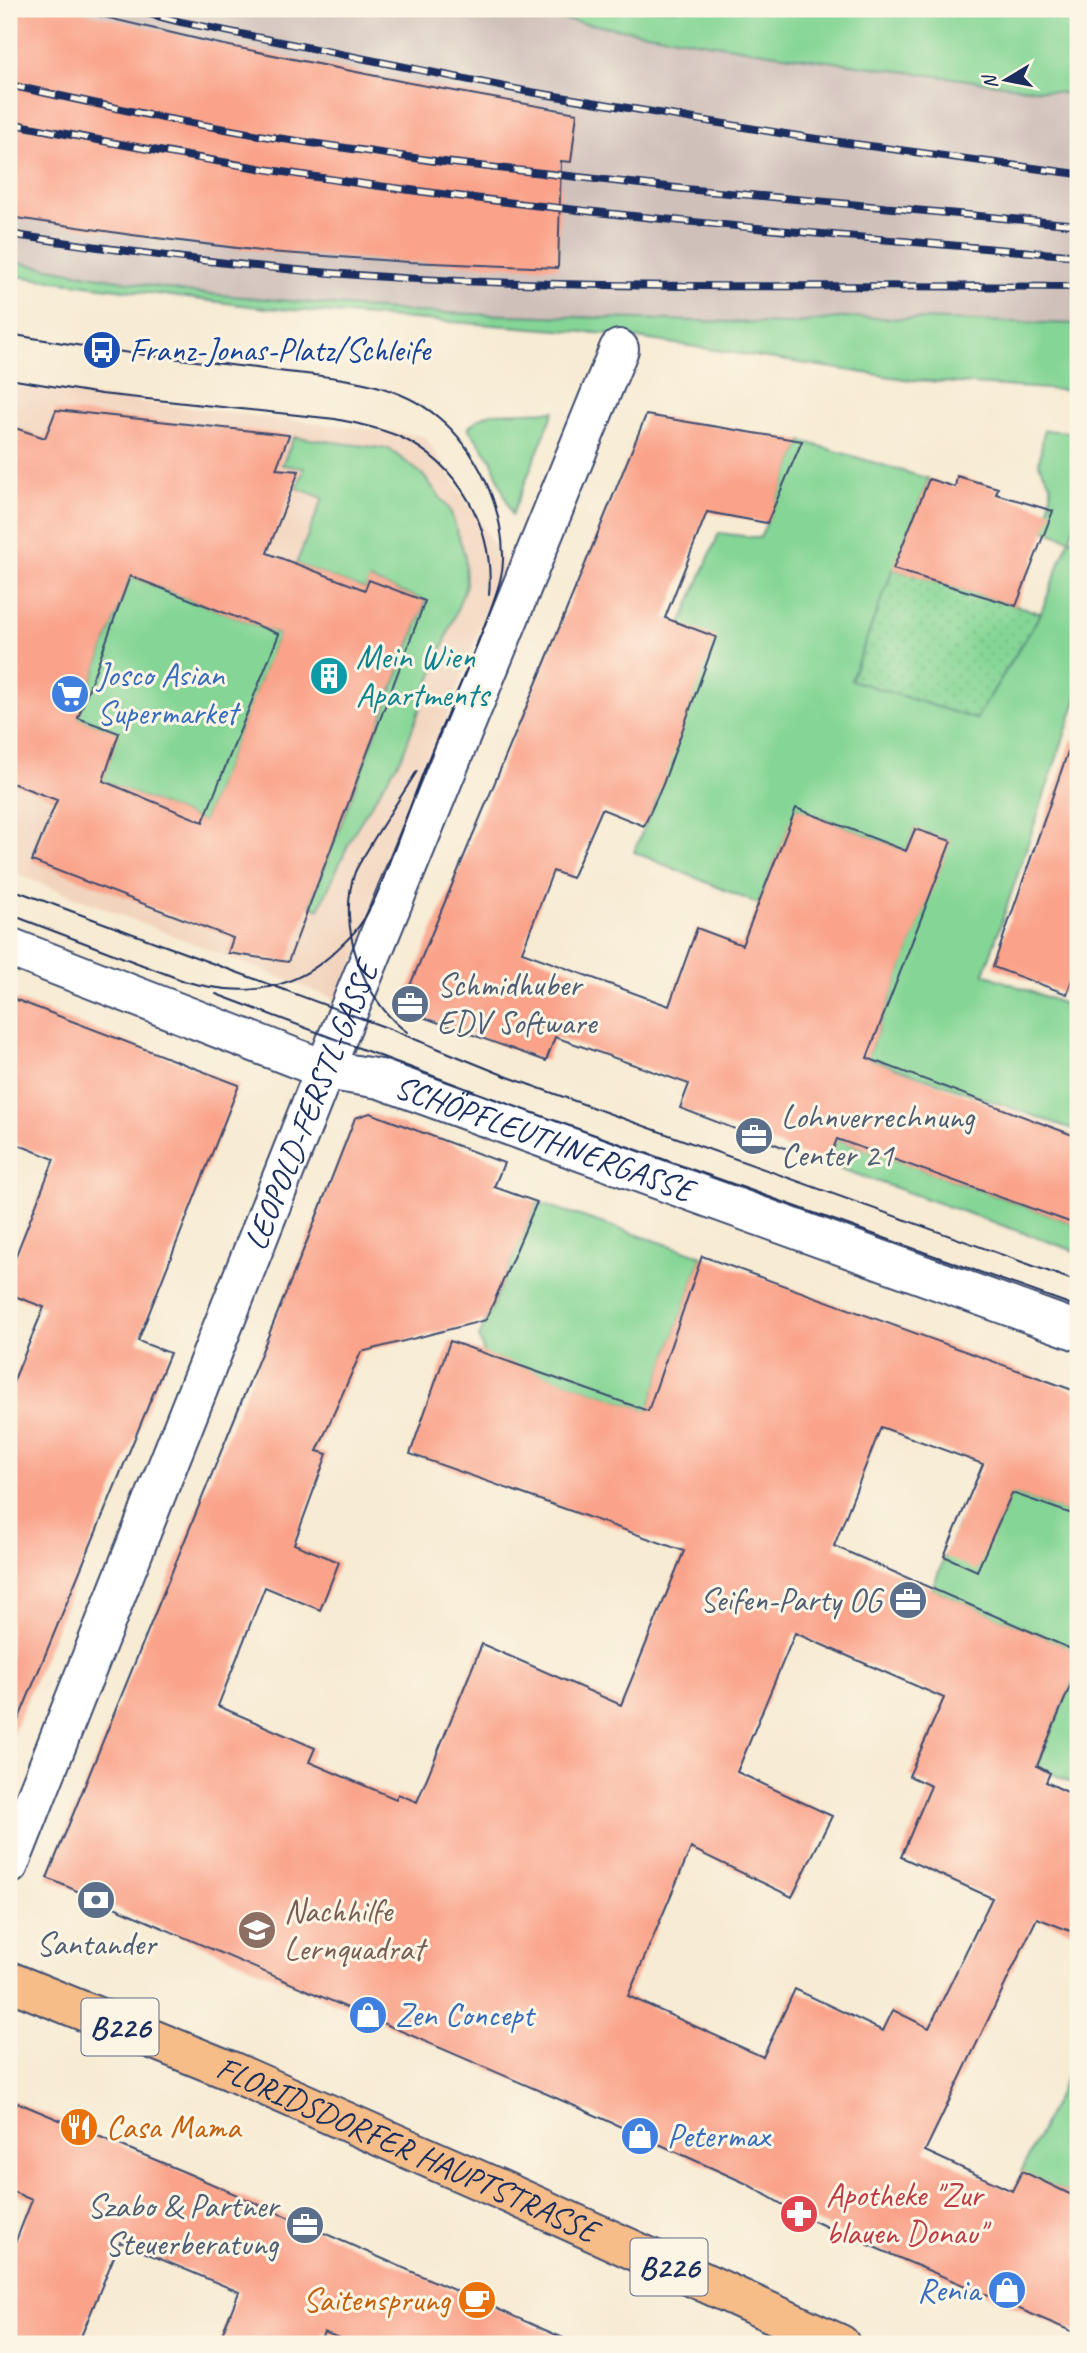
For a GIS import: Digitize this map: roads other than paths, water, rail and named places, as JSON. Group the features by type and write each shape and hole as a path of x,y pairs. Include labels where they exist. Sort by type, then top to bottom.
{"main road":[{"name":"FLORIDSDORFER HAUPTSTRASSE","path":"9,1981 231,2071 840,2344"}],"street":[{"name":"LEOPOLD-FERSTL-GASSE","path":"9,1866 326,1070 619,349"},
{"name":"SCHÖPFLEUTHNERGASSE","path":"9,947 326,1070 380,1079 1078,1331"}],"tram line":[{"path":"9,334 130,353 341,378 402,395 438,417 464,445 485,479 498,517 503,562 496,595 426,765 379,890 361,923 341,946 313,969 276,985 238,990 198,985 177,979"},
{"path":"9,379 101,394 335,419 398,436 439,463 456,481 469,501 486,546 489,595"},
{"path":"407,1032 391,1018 366,981 357,960 349,915 355,872 417,771"},
{"path":"9,888 390,1029 508,1077 1078,1282"},
{"path":"9,914 187,982"},
{"path":"216,994 486,1096 1078,1307"}],"railway":[{"path":"130,9 181,22 525,91 810,138 1078,174"},
{"path":"9,85 163,118 435,161 685,189 1078,225"},
{"path":"9,123 259,168 493,200 744,227 1078,256"},
{"path":"9,234 233,264 459,281 614,285 1078,287"}],"place":[{"name":"Franz-Jonas-Platz/Schleife","path":"102,350"},
{"name":"Mein Wien Apartments","path":"329,676"},
{"name":"Josco Asian Supermarket","path":"70,694"},
{"name":"Schmidhuber EDV Software","path":"410,1004"},
{"name":"Lohnverrechnung Center 21","path":"754,1136"},
{"name":"Seifen-Party OG","path":"908,1600"},
{"name":"Santander","path":"96,1900"},
{"name":"Nachhilfe Lernquadrat","path":"257,1930"},
{"name":"Zen Concept","path":"368,2015"},
{"name":"Casa Mama","path":"79,2127"},
{"name":"Petermax","path":"640,2136"},
{"name":"Apotheke \"Zur blauen Donau\"","path":"799,2214"},
{"name":"Szabo & Partner Steuerberatung","path":"305,2225"},
{"name":"Renia","path":"1007,2290"},
{"name":"Saitensprung","path":"477,2300"}]}
